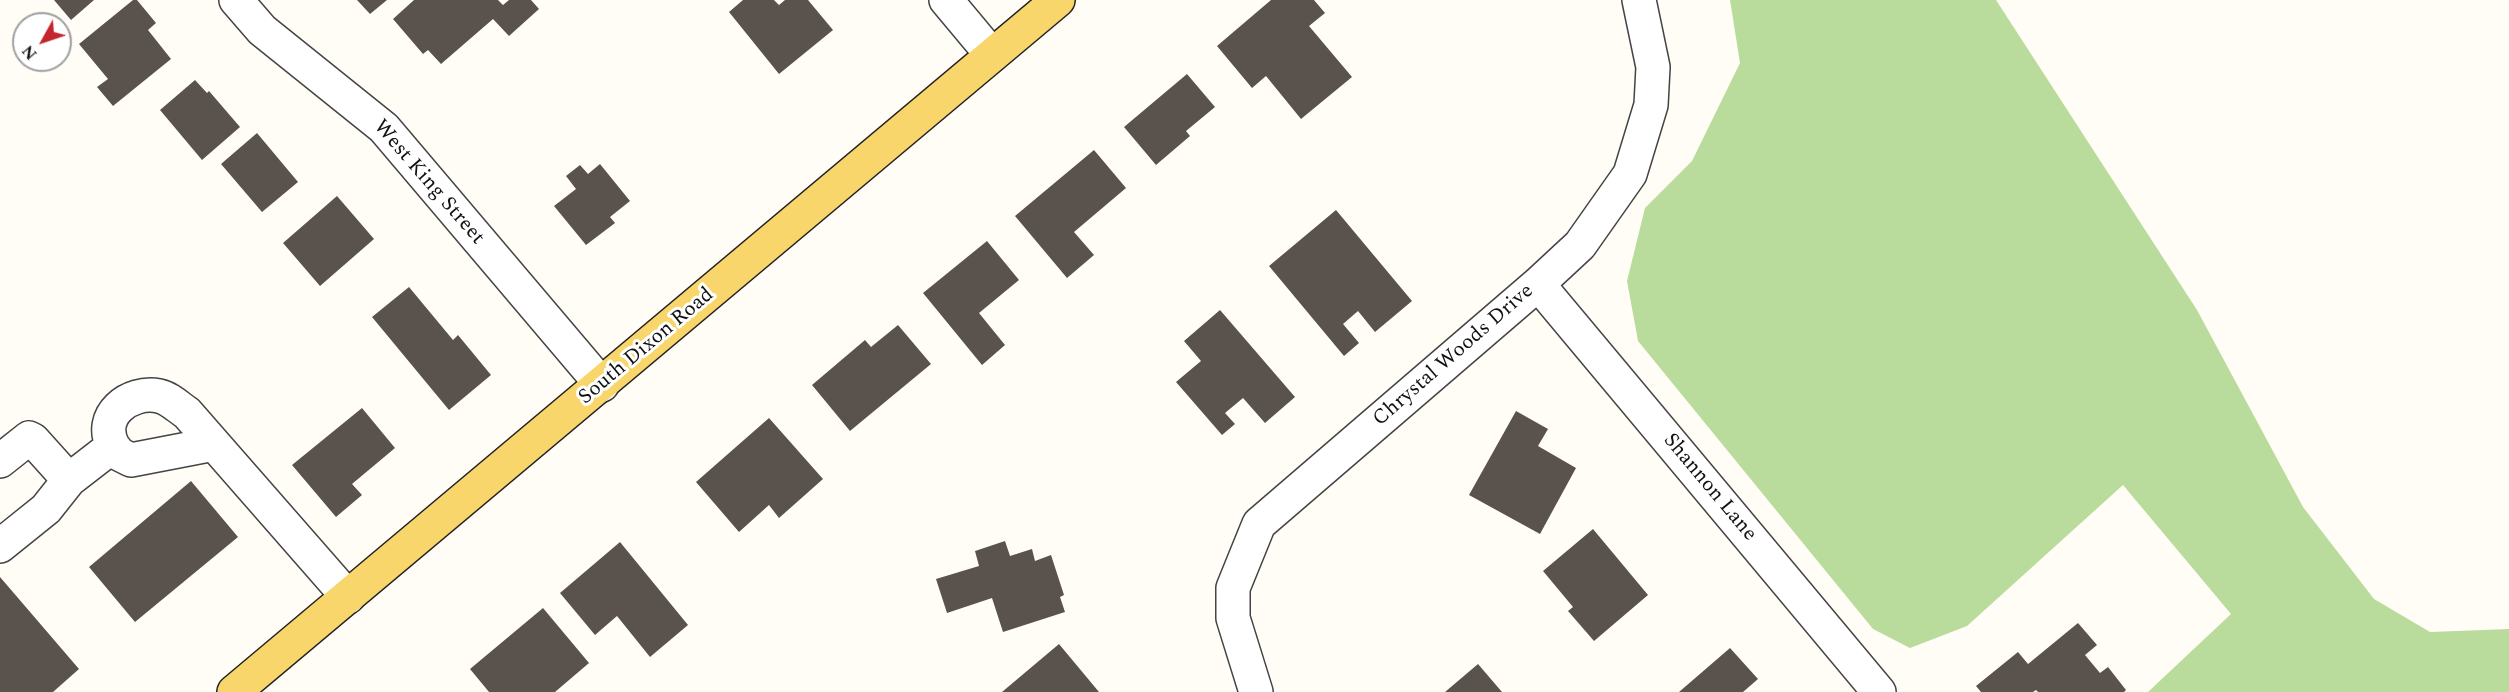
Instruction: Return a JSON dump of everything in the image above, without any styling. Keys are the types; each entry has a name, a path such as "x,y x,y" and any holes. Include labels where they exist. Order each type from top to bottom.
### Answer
{"main road":[{"name":"South Dixon Road","path":"234,692 1058,0"}],"street":[{"name":"West King Street","path":"236,0 262,30 384,128 602,385"},
{"path":"945,0 992,55"},
{"name":"Chrystal Woods Drive","path":"1256,692 1233,618 1233,588 1259,524 1539,284 1580,244 1630,174 1651,105 1653,67 1638,0"},
{"name":"Shannon Lane","path":"1539,284 1879,692"},
{"path":"214,444 132,460 119,454 113,446 107,426 110,418 121,405 144,396 165,398 176,405 187,413 348,597"},
{"path":"0,460 28,438 33,440 69,480"},
{"path":"0,546 46,509 69,480 113,446"}],"green space":[{"path":"1730,0 1996,0 2197,310 2303,507 2374,599 2430,632 2509,629 2509,692 2148,692 2231,614 2123,485 1967,626 1910,648 1873,629 1638,341 1627,281 1645,208 1692,161 1740,63"}],"building":[{"path":"54,0 94,0 72,19 72,12 64,12"},
{"path":"133,0 137,0 156,23 148,30 171,59 113,106 97,87 108,79 79,44"},
{"path":"357,0 387,0 370,14"},
{"path":"414,0 498,0 503,5 509,0 531,0 539,9 509,36 493,19 441,64 428,50 423,54 393,19"},
{"path":"743,0 774,0 779,5 785,0 808,0 833,30 779,74 729,12"},
{"path":"1271,0 1314,0 1325,13 1309,26 1352,77 1301,119 1266,76 1252,88 1217,46"},
{"path":"1187,74 1215,107 1186,131 1190,136 1156,165 1124,127"},
{"path":"195,80 207,93 209,91 240,127 202,160 160,110"},
{"path":"257,133 298,182 262,212 221,164"},
{"path":"1094,150 1126,188 1074,232 1094,255 1067,278 1015,216"},
{"path":"600,164 630,201 610,217 615,223 586,245 554,206 576,189 566,176 580,165 588,174"},
{"path":"337,196 374,239 320,286 283,243"},
{"path":"1336,210 1412,301 1375,332 1358,311 1343,324 1359,343 1344,356 1269,266"},
{"path":"987,241 1019,280 979,313 1005,345 982,365 923,293"},
{"path":"409,287 453,340 458,335 491,375 449,410 372,317"},
{"path":"1220,310 1295,397 1265,423 1243,398 1225,413 1235,424 1222,435 1176,382 1201,361 1184,341"},
{"path":"898,325 931,364 850,431 812,385 865,340 871,347"},
{"path":"362,408 395,448 352,484 362,495 336,517 292,465"},
{"path":"1516,411 1548,429 1538,446 1576,468 1540,534 1469,495"},
{"path":"769,418 823,479 779,518 769,505 739,532 696,482"},
{"path":"191,481 238,537 135,622 89,567"},
{"path":"1593,529 1648,595 1594,641 1568,611 1573,607 1543,571"},
{"path":"1005,541 1010,556 1032,549 1035,561 1051,555 1064,595 1060,597 1065,612 1003,632 992,598 947,613 936,579 979,566 975,551"},
{"path":"620,542 688,625 650,657 617,616 595,635 560,593"},
{"path":"0,577 79,669 53,692 0,692"},
{"path":"543,608 589,663 555,692 489,692 470,669"},
{"path":"2078,623 2097,645 2085,655 2100,673 2108,667 2126,690 2124,692 2038,692 2036,690 2033,692 1981,692 1976,686 2018,652 2028,664"},
{"path":"1059,644 1099,692 1002,692"},
{"path":"1730,648 1758,679 1743,692 1679,692"},
{"path":"1478,664 1502,692 1445,692"}]}
